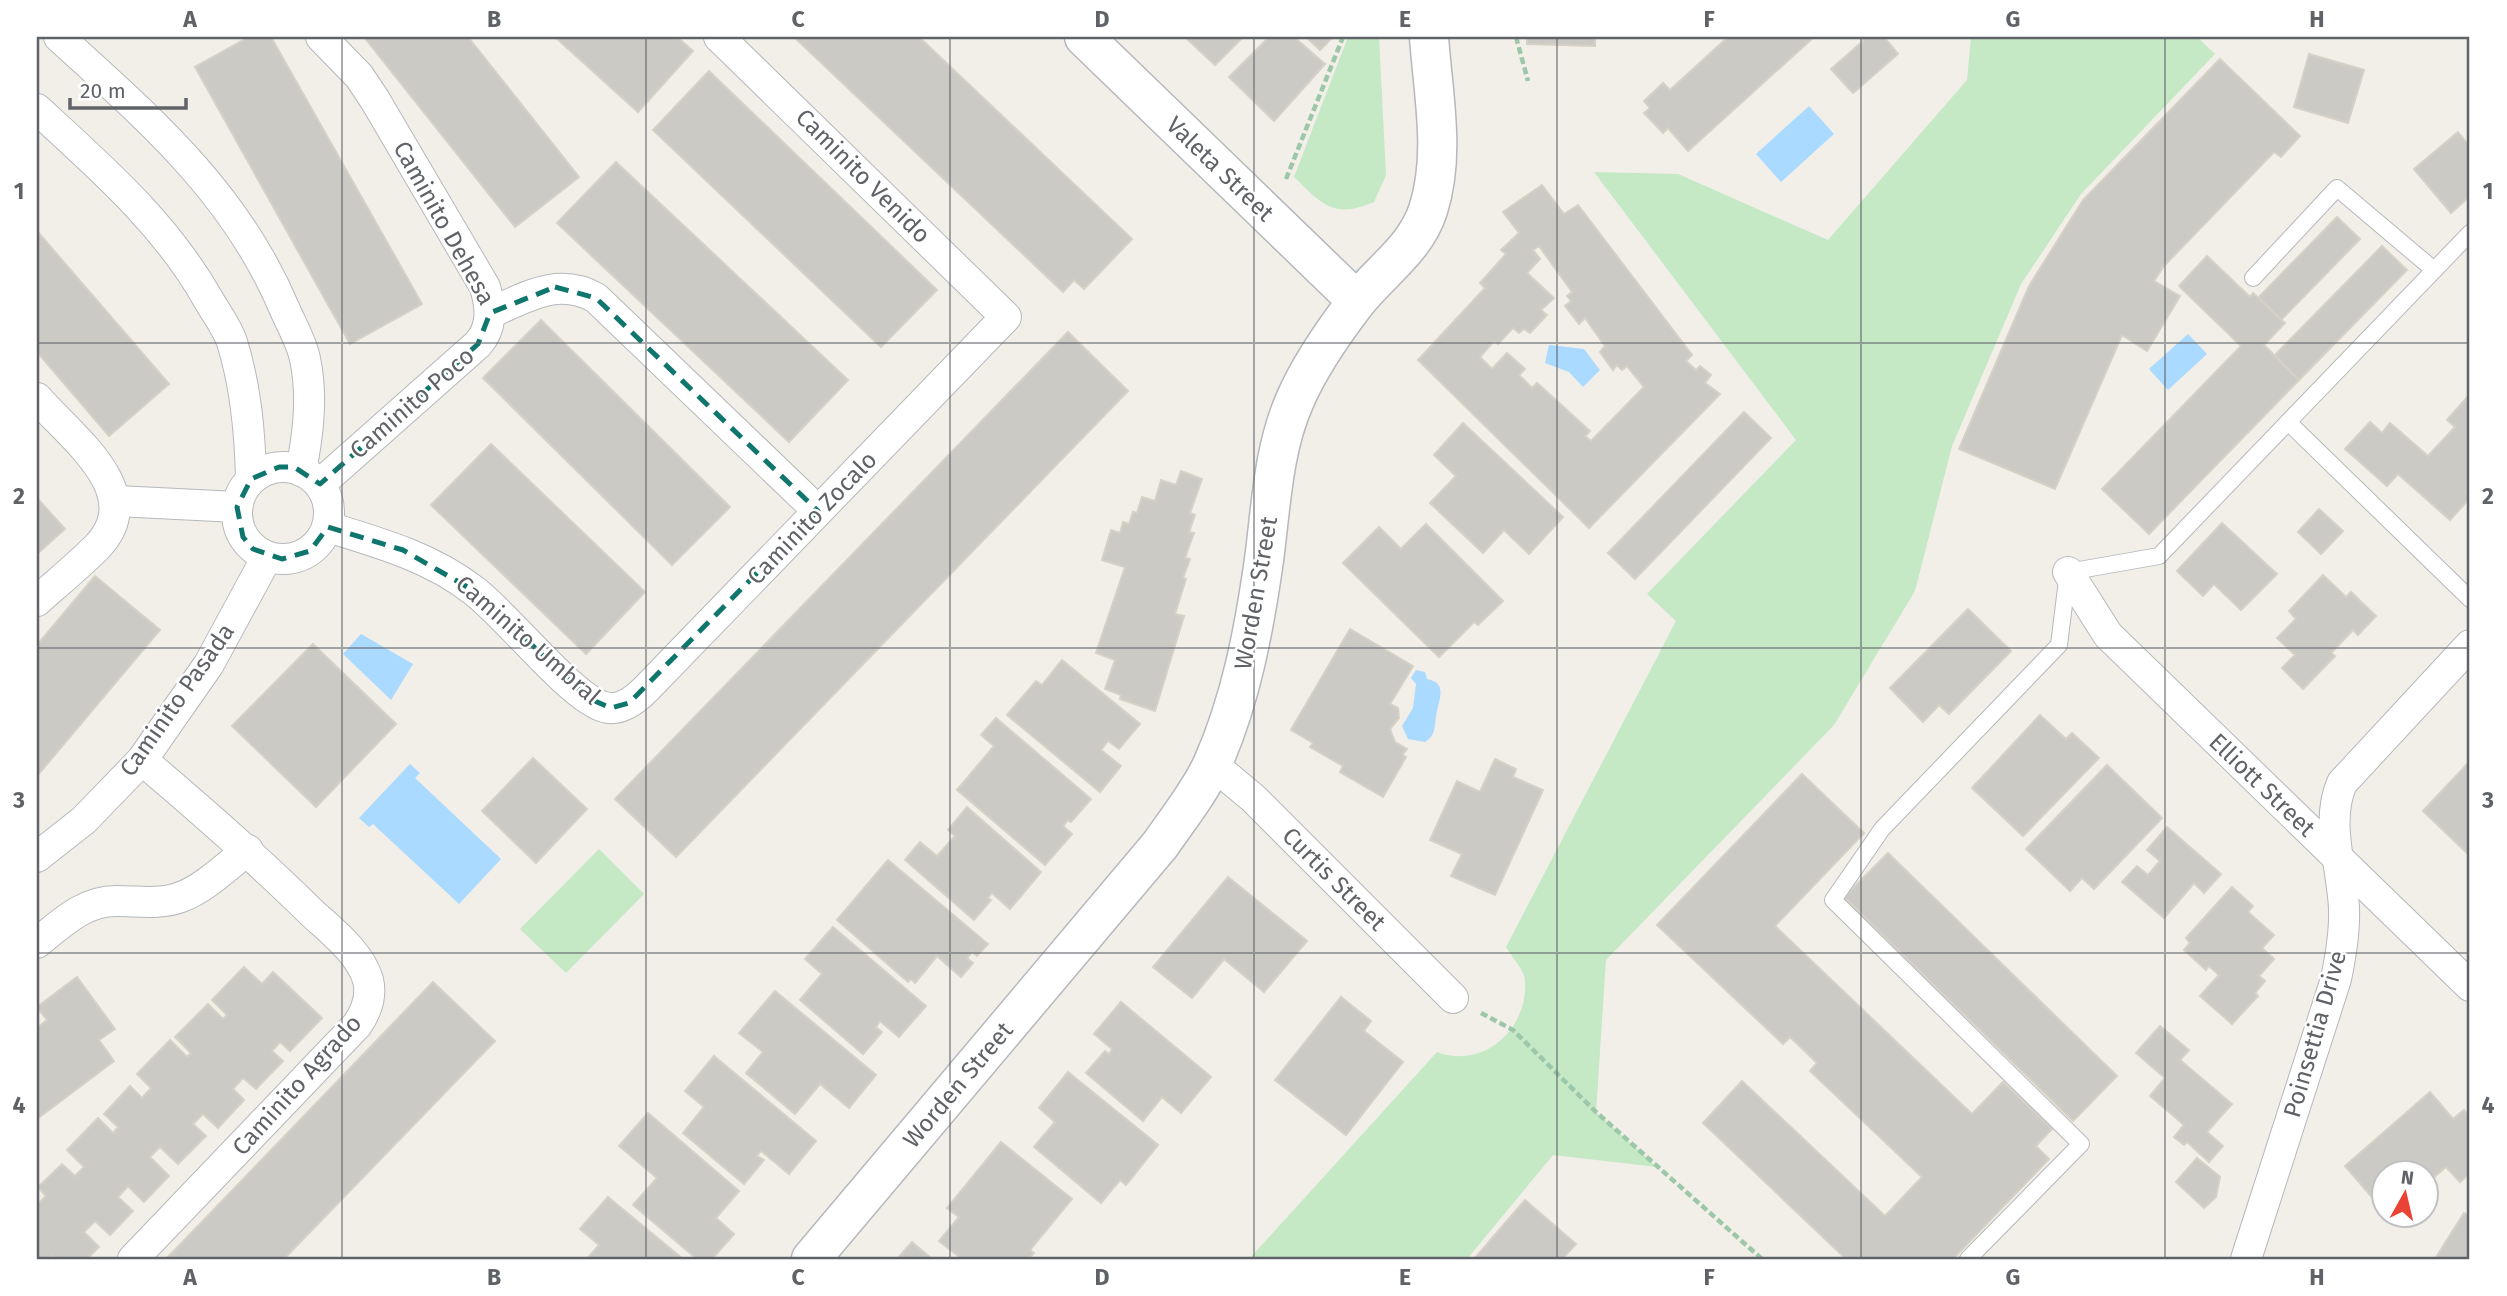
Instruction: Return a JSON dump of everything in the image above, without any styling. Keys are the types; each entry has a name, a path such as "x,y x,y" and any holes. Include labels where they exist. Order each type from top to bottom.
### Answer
{"street":[{"path":"59,37 170,138 211,184 241,227 275,288 305,358 311,477"},
{"name":"Caminito Dehesa","path":"321,37 359,76 375,100 485,286 490,313 555,287 578,290 596,298 818,511"},
{"name":"Caminito Venido","path":"719,37 1006,317"},
{"name":"Valeta Street","path":"1084,37 1357,301"},
{"name":"Worden Street","path":"811,1259 1160,845 1197,792 1212,764 1236,697 1253,634 1284,430 1306,377 1357,301 1417,234 1433,193 1438,155 1429,37"},
{"path":"37,109 126,190 167,236 197,280 231,339 250,429 251,479"},
{"name":"Caminito Poco","path":"311,477 478,344 488,328 490,313"},
{"name":"Caminito Zocalo","path":"611,708 620,707 638,697 1006,317"},
{"path":"37,398 104,474 117,501 112,524 98,546 37,601"},
{"path":"279,467 311,477 327,497 330,512 328,527 310,551 297,558 267,556 253,549 243,537 237,523 241,492 251,479 279,467"},
{"path":"117,501 237,507"},
{"name":"Caminito Umbral","path":"328,527 402,550 443,568 476,592 581,693 603,707 611,708"},
{"name":"Caminito Pasada","path":"37,857 84,820 142,760 209,664 267,556"},
{"name":"Elliott Street","path":"2068,572 2108,635 2470,986"},
{"name":"Poinsettia Drive","path":"2246,1259 2336,979 2342,950 2344,910 2333,818 2342,783 2470,645"},
{"name":"Caminito Agrado","path":"133,1259 356,1025 368,1005 368,981 356,956 248,850 142,760"},
{"name":"Curtis Street","path":"1212,764 1254,798 1453,998"},
{"path":"37,943 78,911 91,905 115,901 153,902 181,897 248,850"}],"lane":[{"path":"2253,278 2337,188 2434,270"},
{"path":"1968,1259 2081,1144 1833,900 1882,829 2059,645 2068,572 2159,556 2470,233"},
{"path":"2288,422 2470,599"}],"path":[{"path":"1285,180 1343,37"},
{"path":"1516,37 1528,81"},
{"path":"1453,998 1513,1030 1596,1112 1762,1259"}],"highlighted area":[{"path":"555,287 596,298 818,511 629,703 611,708 588,698 476,592 403,550 328,527 310,551 282,559 253,549 243,537 237,507 251,479 279,467 294,467 320,484 478,344 490,313"}],"green space":[{"path":"1348,37 1379,37 1386,175 1374,202 1360,207 1338,209 1321,202 1294,177"},
{"path":"1971,37 2197,37 2215,54 2081,194 2021,284 1952,446 1915,591 1834,725 1606,960 1596,1112 1657,1167 1553,1155 1467,1259 1249,1259 1437,1052 1454,1056 1471,1055 1487,1050 1511,1029 1520,1014 1525,980 1506,947 1676,621 1647,594 1796,440 1594,172 1678,174 1828,240 1967,80"},
{"path":"599,849 644,894 566,973 520,929"}],"water":[{"path":"1809,106 1834,134 1781,182 1756,154"},
{"path":"2188,334 2207,354 2168,390 2149,369"},
{"path":"1549,345 1584,349 1600,370 1583,387 1569,372 1545,363"},
{"path":"361,634 413,664 391,700 343,654"},
{"path":"1416,670 1425,672 1427,679 1438,684 1440,689 1434,731 1425,742 1408,739 1402,726 1413,708 1416,684 1411,678"},
{"path":"410,764 420,773 415,778 501,859 459,904 373,824 369,827 359,818"}],"building":[{"path":"249,37 271,37 422,304 350,344 195,67"},
{"path":"364,37 468,37 579,177 515,227"},
{"path":"555,37 677,37 693,51 638,112"},
{"path":"794,37 919,37 1132,239 1084,289 1074,280 1063,292"},
{"path":"1185,37 1243,37 1215,65"},
{"path":"1269,37 1294,37 1325,64 1274,121 1229,77"},
{"path":"1306,37 1333,37 1320,50"},
{"path":"1527,37 1595,37 1595,46 1527,44"},
{"path":"1728,37 1814,37 1688,151 1668,128 1663,133 1644,113 1650,108 1644,101 1663,83 1670,90"},
{"path":"1859,37 1884,37 1898,54 1853,93 1831,69 1863,41"},
{"path":"2309,54 2364,70 2348,123 2294,107"},
{"path":"2220,59 2300,136 2281,157 2274,152 2164,266 2154,281 2180,296 2147,351 2122,335 2055,489 1959,449 2029,286 2083,200"},
{"path":"709,71 937,290 881,347 653,130"},
{"path":"2458,132 2470,147 2470,196 2451,213 2414,169"},
{"path":"616,162 848,380 789,442 557,223"},
{"path":"1542,185 1564,214 1578,205 1692,355 1686,361 1696,370 1700,366 1711,375 1705,383 1720,394 1589,528 1418,360 1485,288 1480,283 1506,254 1501,250 1519,233 1503,212","holes":["1539,246 1572,292 1567,296 1571,301 1565,306 1579,324 1585,318 1605,346 1600,352 1613,370 1617,365 1622,370 1627,366 1644,387 1591,441 1585,436 1590,431 1537,383 1532,388 1519,375 1525,369 1507,353 1492,369 1480,357 1494,341 1498,344 1513,328 1519,333 1524,329 1530,333 1547,315 1541,310 1554,298 1527,273 1540,259 1533,250"]},
{"path":"2337,217 2360,239 2281,320 2258,298"},
{"path":"37,231 169,384 109,436 37,352"},
{"path":"2382,246 2407,270 2299,380 2274,356"},
{"path":"2207,256 2250,297 2253,293 2285,323 2264,345 2299,380 2149,534 2102,489 2241,346 2179,286"},
{"path":"541,320 730,507 672,565 483,378"},
{"path":"1068,332 1128,391 676,857 615,799"},
{"path":"2470,394 2470,488 2466,493 2470,498 2450,520 2398,474 2387,486 2345,449 2370,422 2382,433 2390,423 2428,456 2455,427 2447,420"},
{"path":"1744,412 1771,438 1635,579 1608,553"},
{"path":"1463,423 1563,517 1529,554 1504,530 1483,553 1430,503 1456,476 1434,455"},
{"path":"491,444 645,592 586,654 431,505"},
{"path":"1181,471 1202,479 1190,513 1195,515 1189,532 1194,533 1185,558 1190,559 1175,614 1184,616 1155,711 1120,699 1121,695 1105,689 1115,660 1096,653 1125,567 1102,560 1111,530 1120,533 1123,522 1129,524 1133,512 1137,513 1142,497 1155,501 1161,480 1176,485"},
{"path":"37,498 65,529 37,554"},
{"path":"2319,509 2343,531 2321,554 2298,532"},
{"path":"2222,523 2277,574 2241,610 2214,584 2203,596 2177,571"},
{"path":"1426,524 1503,601 1478,625 1474,622 1439,657 1343,563 1379,527 1401,549"},
{"path":"2323,575 2346,597 2351,592 2376,616 2358,635 2353,630 2331,653 2335,656 2303,689 2282,668 2295,655 2277,638 2296,619 2289,611"},
{"path":"95,576 160,630 37,776 37,645"},
{"path":"1968,609 2011,651 1949,714 1939,705 1923,722 1890,688"},
{"path":"1350,629 1413,666 1390,704 1398,708 1399,718 1390,729 1395,742 1407,749 1402,755 1406,757 1383,797 1340,772 1343,766 1310,747 1313,743 1291,730"},
{"path":"313,644 396,724 316,807 232,726"},
{"path":"1062,660 1140,724 1119,749 1108,741 1101,750 1121,766 1100,792 1007,715 1036,681 1042,685"},
{"path":"2040,715 2066,739 2072,733 2099,758 2023,836 1972,788"},
{"path":"996,718 1091,799 1071,822 1068,820 1063,826 1072,834 1045,865 957,790 994,746 981,735"},
{"path":"533,758 587,809 536,863 482,811"},
{"path":"1495,759 1516,769 1513,777 1543,790 1495,895 1451,876 1462,854 1430,840 1457,781 1480,792"},
{"path":"2470,761 2470,852 2468,854 2423,811"},
{"path":"2107,765 2162,818 2094,889 2082,878 2070,891 2026,849"},
{"path":"1802,774 1864,833 1775,926 1972,1114 2003,1082 2052,1129 2036,1146 2049,1159 1953,1259 1846,1259 1703,1123 1742,1081 1885,1216 1922,1177 1810,1071 1817,1063 1790,1037 1783,1044 1657,925"},
{"path":"967,807 1041,872 1010,909 992,893 988,898 991,900 974,920 905,860 920,842 937,856 955,836 948,830"},
{"path":"2167,827 2221,874 2204,893 2194,883 2164,918 2122,882 2137,866 2148,875 2160,861 2147,850"},
{"path":"1888,853 2117,1076 2073,1121 1844,897"},
{"path":"888,860 988,944 977,956 972,952 967,958 973,963 961,977 937,956 915,983 911,979 908,982 837,920"},
{"path":"1228,877 1307,941 1264,992 1224,959 1192,998 1153,967"},
{"path":"2232,887 2253,906 2248,912 2274,935 2262,948 2274,959 2259,976 2265,981 2255,993 2258,996 2232,1024 2200,996 2219,975 2209,966 2206,970 2184,950 2190,943 2186,938"},
{"path":"833,927 926,1006 899,1037 880,1021 876,1027 882,1032 863,1054 800,1000 822,974 805,959"},
{"path":"244,967 262,984 273,972 322,1018 290,1051 280,1042 272,1051 283,1061 256,1089 243,1078 233,1089 244,1100 218,1128 203,1114 193,1124 206,1136 178,1164 160,1147 150,1157 169,1176 144,1202 128,1186 118,1197 133,1211 110,1235 95,1221 84,1232 99,1247 87,1259 56,1259 52,1256 49,1259 37,1259 37,1205 46,1196 38,1187 62,1164 75,1176 84,1167 67,1150 98,1118 113,1133 118,1127 104,1114 130,1086 142,1098 151,1088 137,1074 170,1040 187,1057 191,1053 175,1037 208,1004 223,1019 227,1015 212,1000"},
{"path":"77,977 115,1029 99,1040 114,1061 37,1119 37,1028 47,1020 37,1007"},
{"path":"433,982 495,1041 284,1259 166,1259"},
{"path":"775,991 876,1075 849,1108 820,1084 795,1114 746,1073 763,1052 739,1033"},
{"path":"1341,997 1371,1021 1364,1031 1403,1062 1346,1135 1275,1080"},
{"path":"1121,1002 1211,1077 1181,1113 1162,1097 1143,1121 1086,1073 1105,1051 1109,1054 1112,1049 1094,1034"},
{"path":"2160,1026 2189,1050 2180,1060 2232,1104 2207,1132 2223,1146 2209,1162 2187,1142 2184,1145 2174,1137 2184,1125 2150,1096 2165,1078 2136,1053"},
{"path":"714,1056 816,1141 789,1174 761,1151 757,1156 764,1160 744,1184 683,1133 704,1107 685,1091"},
{"path":"1068,1072 1158,1145 1126,1185 1120,1180 1101,1203 1034,1147 1055,1122 1039,1108"},
{"path":"2430,1092 2453,1119 2464,1110 2470,1117 2470,1173 2460,1182 2446,1167 2440,1172 2440,1160 2370,1160 2370,1195 2345,1166"},
{"path":"648,1113 739,1191 716,1218 734,1234 712,1259 697,1259 633,1205 657,1178 619,1146"},
{"path":"1001,1142 1072,1199 1030,1250 1034,1253 1028,1259 962,1259 939,1241 959,1217 947,1208"},
{"path":"2197,1158 2220,1177 2216,1197 2204,1208 2176,1182"},
{"path":"608,1197 683,1259 587,1259 599,1245 580,1229"},
{"path":"1525,1200 1576,1244 1562,1259 1474,1259"},
{"path":"2464,1213 2470,1217 2470,1259 2435,1259"},
{"path":"912,1242 932,1259 897,1259"}]}
